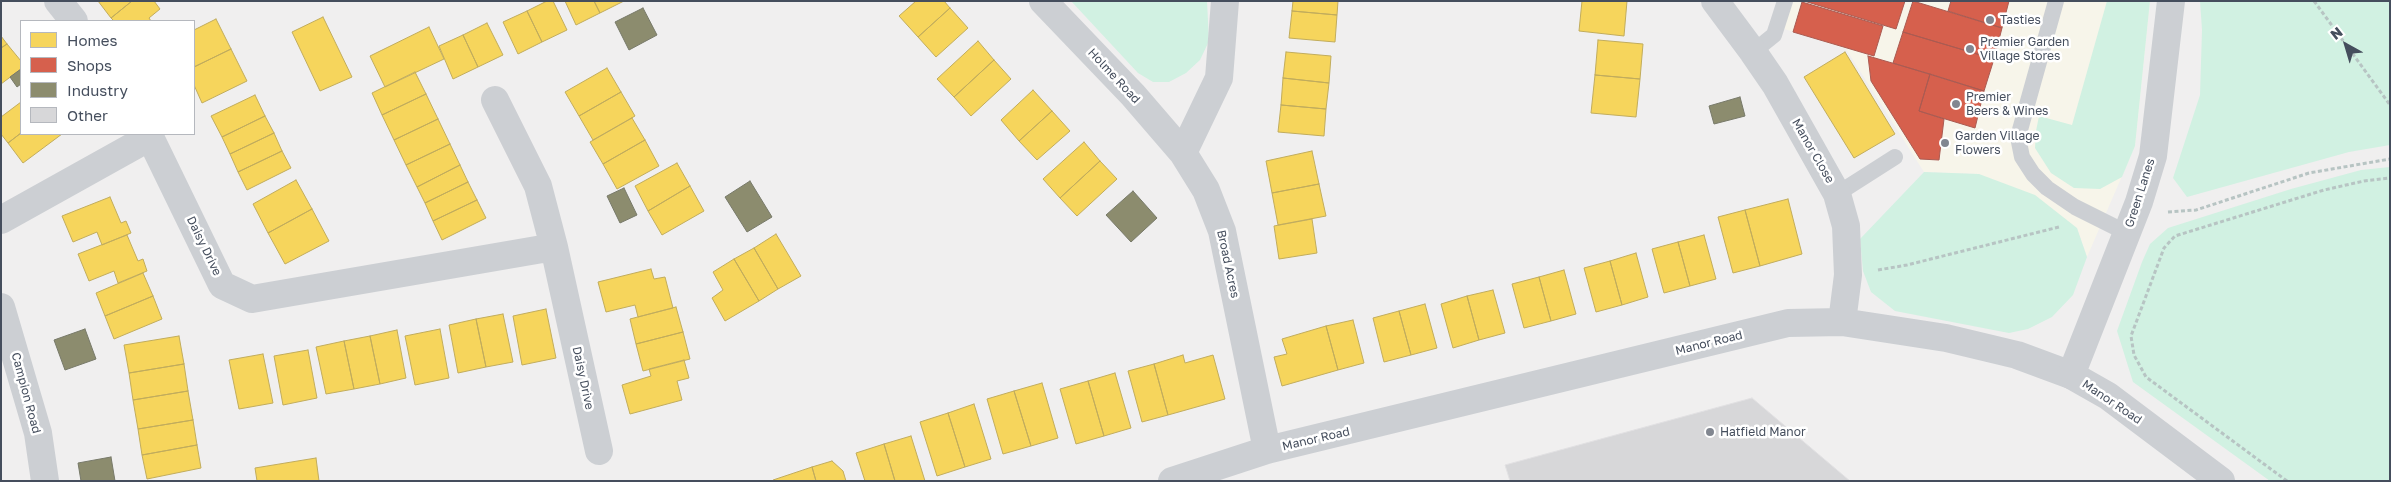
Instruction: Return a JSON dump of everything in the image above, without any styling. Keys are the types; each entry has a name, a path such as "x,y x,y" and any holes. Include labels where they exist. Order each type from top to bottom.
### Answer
{"street":[{"path":"58,1 73,20"},
{"name":"Holme Road","path":"1043,1 1133,95 1183,153"},
{"path":"1183,153 1219,78 1225,1"},
{"name":"Manor Close","path":"1715,1 1775,84 1837,194 1846,226 1848,275 1842,322"},
{"name":"Green Lanes","path":"2071,375 2139,202 2153,156 2171,1"},
{"name":"Daisy Drive","path":"495,100 538,186 554,247 599,451"},
{"name":"Daisy Drive","path":"1,220 149,135 222,284 252,299 554,247"},
{"name":"Broad Acres","path":"1183,153 1206,190 1222,231 1267,450"},
{"name":"Campion Road","path":"1,306 38,433 45,481"},
{"name":"Manor Road","path":"1172,481 1267,450 1788,323 1842,322 1946,338 2017,355 2071,375 2108,396 2221,481"}],"lane":[{"path":"1753,52 1774,35 1785,1"},
{"path":"2056,1 2018,137 2022,157 2033,174 2047,188 2075,207 2127,234"},
{"path":"1837,194 1895,157"}],"path":[{"path":"2314,1 2390,104"},
{"path":"2139,202 2167,212 2196,210 2309,173 2390,159"},
{"path":"2287,481 2146,376 2134,355 2131,336 2164,248 2175,236 2324,190 2364,181 2390,178"},
{"path":"1848,275 1907,265 2062,226 2075,207"}],"shaded area":[{"path":"1779,1 2150,1 2135,146 2087,257 2077,228 1979,174 1924,172 1846,49 1772,25"}],"green space":[{"path":"1071,1 1207,1 1209,41 1200,60 1186,73 1169,82 1153,82 1138,73"},
{"path":"2107,1 2150,1 2135,146 2122,177 2100,189 2074,188 2051,173 2035,148 2036,131 2039,116 2072,125"},
{"path":"2200,1 2390,1 2390,145 2349,152 2187,197 2173,178 2200,95 2202,30"},
{"path":"2390,167 2390,481 2270,481 2133,382 2117,331 2142,262 2150,244 2168,228 2291,189 2361,170"},
{"path":"1924,172 1979,174 2035,195 2077,228 2087,257 2073,295 2052,317 2028,329 2009,333 1895,311 1871,292 1863,271 1860,239"}],"building: Homes":[{"path":"98,1 132,1 111,18"},
{"path":"132,1 154,1 160,9 149,18 150,20 113,20 111,18"},
{"path":"547,1 553,1 567,30 542,42 527,11"},
{"path":"565,1 594,1 600,13 576,25"},
{"path":"594,1 624,1 600,13"},
{"path":"916,1 944,1 950,8 918,37 899,16"},
{"path":"1293,1 1338,1 1337,15 1292,11"},
{"path":"1582,1 1627,1 1624,36 1579,31"},
{"path":"950,8 968,28 936,57 918,37"},
{"path":"527,11 542,42 518,54 503,22"},
{"path":"1292,11 1337,15 1335,42 1289,38"},
{"path":"323,17 352,77 320,91 292,32"},
{"path":"216,19 231,49 195,67 195,30"},
{"path":"487,23 503,55 478,67 463,35"},
{"path":"429,27 444,59 385,87 370,56"},
{"path":"463,35 478,67 453,79 439,46"},
{"path":"1,36 7,44 1,48"},
{"path":"1598,40 1643,44 1640,79 1595,75"},
{"path":"978,41 994,60 954,97 937,79"},
{"path":"7,44 20,60 20,70 1,84 1,48"},
{"path":"231,49 247,81 202,103 195,87 195,67"},
{"path":"1286,52 1331,56 1329,83 1283,78"},
{"path":"1845,52 1895,134 1854,158 1804,77"},
{"path":"994,60 1011,79 971,116 954,97"},
{"path":"607,68 621,92 579,116 565,92"},
{"path":"415,72 426,94 382,115 372,93"},
{"path":"1595,75 1640,79 1636,117 1591,113"},
{"path":"1283,78 1329,83 1326,109 1281,105"},
{"path":"1033,90 1052,111 1019,141 1001,120"},
{"path":"621,92 635,116 593,140 579,116"},
{"path":"426,94 438,119 394,140 382,115"},
{"path":"255,95 265,116 222,137 211,116"},
{"path":"20,103 20,134 8,143 1,134 1,117"},
{"path":"1281,105 1326,109 1324,136 1278,132"},
{"path":"1052,111 1070,131 1037,160 1019,141"},
{"path":"265,116 274,133 230,154 222,137"},
{"path":"632,118 645,140 603,164 590,142"},
{"path":"438,119 450,144 406,165 394,140"},
{"path":"274,133 282,151 238,172 230,154"},
{"path":"20,134 61,135 23,163 8,143"},
{"path":"645,140 659,166 617,189 603,164"},
{"path":"1084,142 1100,161 1060,198 1043,179"},
{"path":"450,144 460,165 417,187 406,165"},
{"path":"282,151 291,168 247,190 238,172"},
{"path":"1312,151 1319,184 1272,193 1266,161"},
{"path":"1100,161 1117,179 1077,216 1060,198"},
{"path":"677,163 690,186 648,211 635,186"},
{"path":"460,165 468,182 425,203 417,187"},
{"path":"296,180 312,209 268,233 253,204"},
{"path":"468,182 477,200 433,221 425,203"},
{"path":"1319,184 1326,216 1278,225 1272,193"},
{"path":"690,186 704,211 662,235 648,211"},
{"path":"110,197 121,223 126,221 131,233 102,245 97,232 73,242 62,216"},
{"path":"1788,199 1802,254 1760,266 1745,210"},
{"path":"477,200 486,218 442,240 433,221"},
{"path":"312,209 329,241 285,264 268,233"},
{"path":"1745,210 1760,266 1733,273 1718,217"},
{"path":"1312,219 1317,253 1279,259 1274,226"},
{"path":"776,234 801,276 778,289 754,248"},
{"path":"127,235 138,261 143,259 147,271 118,283 114,271 89,281 78,254"},
{"path":"1704,235 1716,279 1690,286 1678,242"},
{"path":"1678,242 1690,286 1664,293 1652,249"},
{"path":"754,248 778,289 759,301 734,259"},
{"path":"1636,253 1648,297 1622,305 1610,261"},
{"path":"734,259 759,301 725,321 712,298 723,290 713,272"},
{"path":"1610,261 1622,305 1596,312 1584,268"},
{"path":"651,269 654,279 665,277 673,308 638,317 635,305 606,312 598,282"},
{"path":"1564,270 1576,314 1551,321 1539,277"},
{"path":"143,273 153,296 105,316 96,293"},
{"path":"1539,277 1551,321 1524,328 1512,284"},
{"path":"1493,290 1505,333 1479,340 1467,296"},
{"path":"153,296 162,319 114,339 105,316"},
{"path":"1467,296 1479,340 1453,348 1441,304"},
{"path":"1425,304 1437,348 1411,355 1399,311"},
{"path":"676,307 683,332 636,344 630,319"},
{"path":"546,309 556,358 522,365 513,316"},
{"path":"1399,311 1411,355 1384,362 1373,318"},
{"path":"503,314 513,362 486,367 476,319"},
{"path":"476,319 486,367 458,373 449,325"},
{"path":"1353,320 1364,363 1338,370 1326,326"},
{"path":"1326,326 1338,370 1282,386 1274,357 1287,354 1282,339"},
{"path":"440,329 449,378 415,385 405,336"},
{"path":"397,330 406,378 380,384 370,336"},
{"path":"683,332 690,359 643,371 636,344"},
{"path":"179,336 184,364 129,373 124,345"},
{"path":"370,336 380,384 354,389 344,341"},
{"path":"344,341 354,389 326,394 316,347"},
{"path":"308,350 317,398 283,405 274,356"},
{"path":"263,354 273,403 239,409 229,360"},
{"path":"1183,355 1185,363 1213,355 1225,399 1168,415 1154,364"},
{"path":"684,360 689,378 677,381 682,400 630,414 622,385 651,376 649,369"},
{"path":"184,364 188,391 133,400 129,373"},
{"path":"1154,364 1168,415 1142,422 1128,371"},
{"path":"1115,373 1131,428 1104,436 1088,381"},
{"path":"1088,381 1104,436 1076,444 1060,389"},
{"path":"1042,383 1058,438 1031,446 1014,391"},
{"path":"188,391 193,420 138,429 133,400"},
{"path":"1014,391 1031,446 1003,454 987,399"},
{"path":"974,404 991,459 965,467 948,413"},
{"path":"948,413 965,467 937,476 920,422"},
{"path":"193,420 197,445 142,455 138,429"},
{"path":"911,436 925,481 895,481 884,444"},
{"path":"884,444 895,481 865,481 856,453"},
{"path":"197,445 201,468 147,479 142,455"},
{"path":"316,458 319,481 257,481 255,468"},
{"path":"832,461 843,471 846,481 816,481 812,467"},
{"path":"812,467 816,481 773,481 773,480"}],"building: Shops":[{"path":"1804,1 1905,1 1896,29"},
{"path":"1913,1 2002,28 1994,59 1903,32"},
{"name":"Tasties","path":"1951,1 2009,1 2002,28 1948,11"},
{"path":"1802,2 1883,26 1874,56 1793,32"},
{"path":"1903,32 1994,59 1984,91 1893,63"},
{"path":"1868,56 1930,74 1919,111 1944,119 1939,160 1920,159 1871,81"},
{"path":"1930,74 1984,91 1975,128 1919,111"}],"building: Industry":[{"path":"643,8 657,35 629,50 615,22"},
{"path":"20,70 20,85 17,87 10,77"},
{"path":"1740,97 1745,116 1714,124 1709,106"},
{"path":"750,181 772,217 747,232 725,197"},
{"path":"624,188 637,215 620,223 607,196"},
{"path":"1133,191 1157,218 1131,242 1106,215"},
{"path":"85,329 96,359 65,370 54,340"},
{"path":"111,457 115,481 81,481 78,463"}],"building: Other":[{"name":"Hatfield Manor","path":"1752,398 1850,481 1510,481 1505,465"}],"place":[{"name":"Tasties","path":"1990,20"},
{"name":"Premier Garden Village Stores","path":"1970,49"},
{"name":"Premier Beers & Wines","path":"1956,104"},
{"name":"Garden Village Flowers","path":"1945,143"},
{"name":"Hatfield Manor","path":"1710,432"}]}
